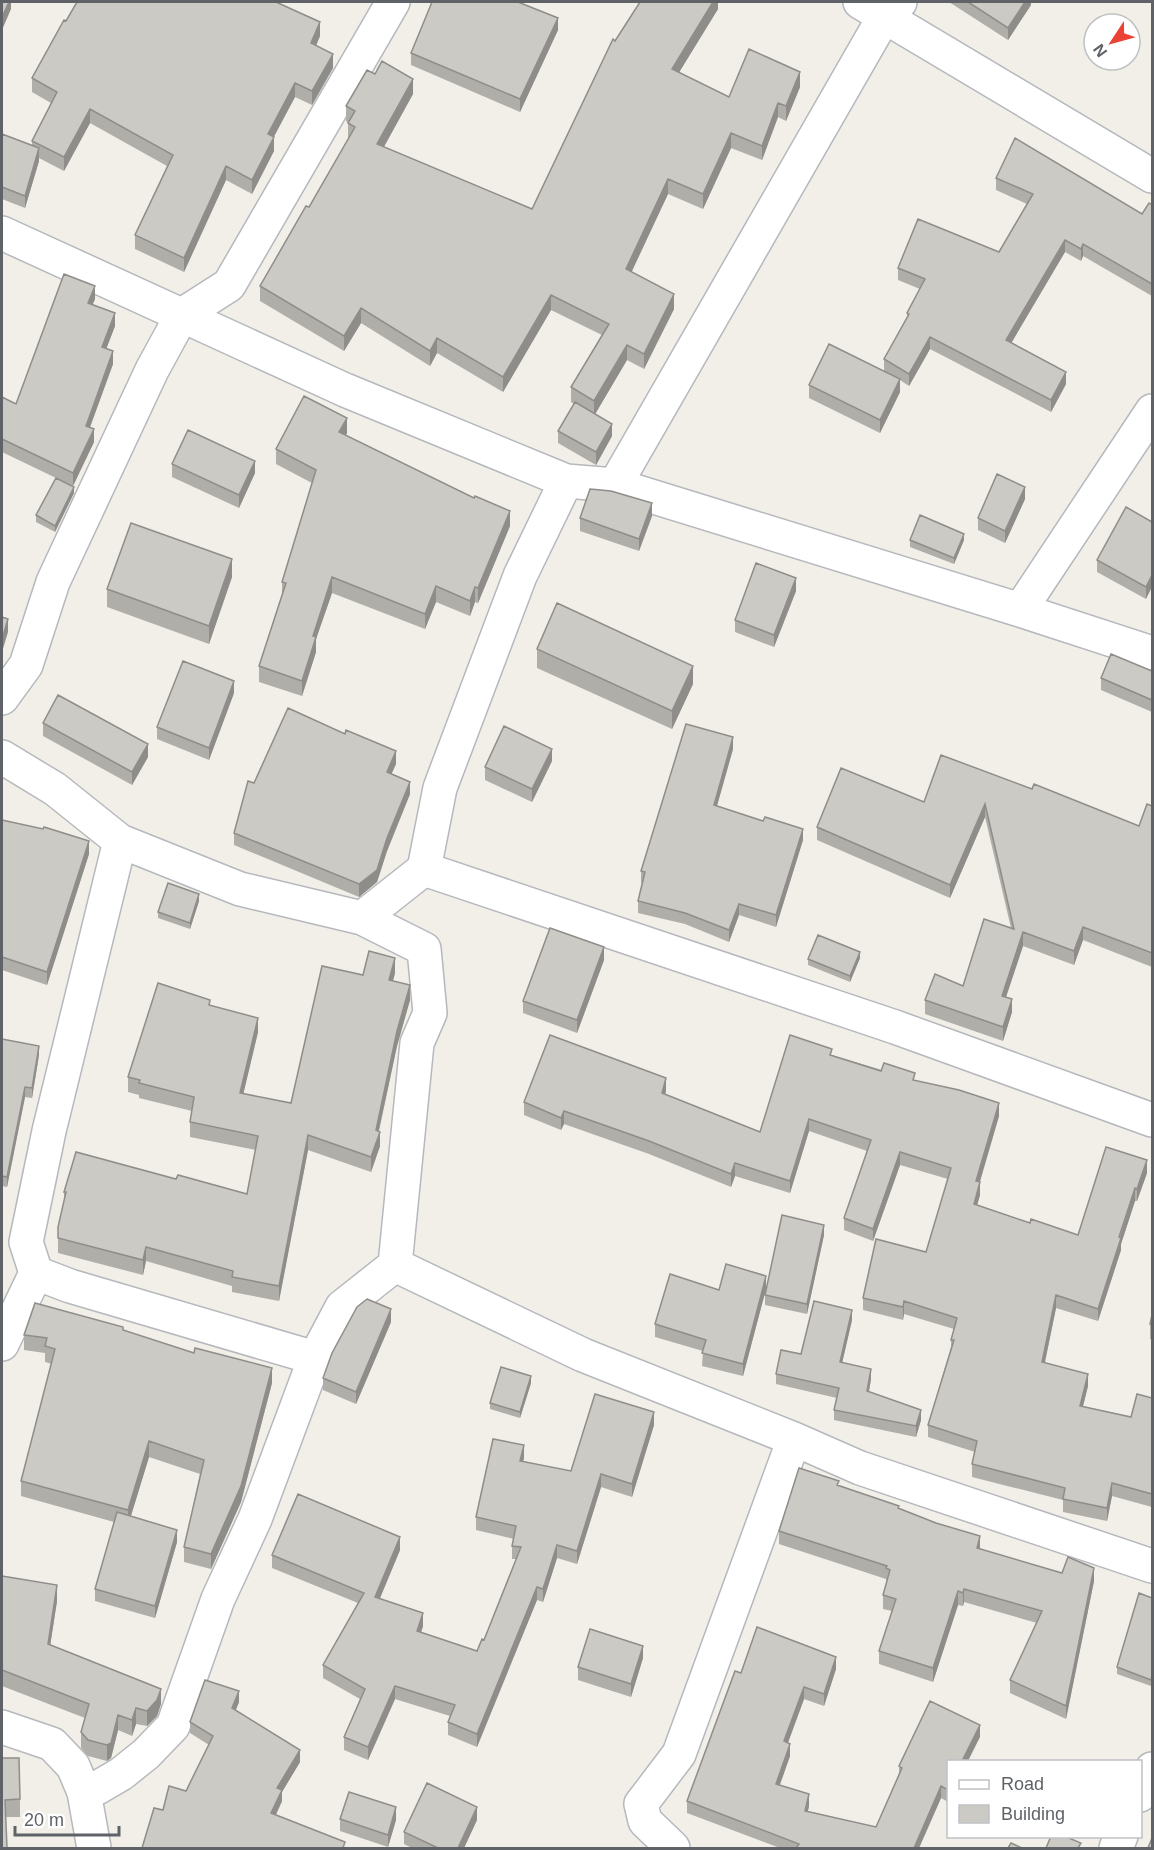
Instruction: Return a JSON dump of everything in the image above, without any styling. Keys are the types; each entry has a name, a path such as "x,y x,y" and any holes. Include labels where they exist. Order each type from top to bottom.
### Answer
{"street":[{"path":"2,698 26,665 53,582 152,370 182,315 229,285 393,2"},
{"path":"615,485 881,7 1152,176"},
{"path":"2,233 345,390 566,481 615,485 1152,653"},
{"path":"1020,610 1152,411"},
{"path":"362,918 424,868 440,788 520,576 566,481"},
{"path":"2,757 56,789 120,841 240,889 362,918 424,949 430,1013 417,1043 395,1265 342,1306 315,1358 255,1519 219,1599 172,1726 146,1754 121,1774 97,1788 84,1792"},
{"path":"2,1344 36,1273 26,1242 49,1131 120,841"},
{"path":"424,868 895,1027 1152,1120"},
{"path":"395,1265 583,1354 860,1468 1152,1566"},
{"path":"36,1273 70,1286 315,1358"},
{"path":"673,1848 645,1821 641,1804 679,1754 794,1439"},
{"path":"2,1727 52,1744 73,1766 84,1792 94,1848"},
{"path":"1142,1791 1152,1769"}],"building":[{"path":"2,2 9,2 2,17"},
{"path":"77,2 276,2 320,22 311,43 333,54 312,91 295,83 268,134 274,137 252,180 226,166 184,258 135,235 173,155 90,109 64,157 32,141 57,92 32,78 64,20 66,21"},
{"path":"432,2 518,2 558,18 520,99 411,53"},
{"path":"640,2 713,2 672,69 729,97 749,49 800,72 786,106 778,103 762,146 731,133 703,194 668,179 626,269 674,294 644,354 627,345 594,401 571,387 609,324 551,295 503,377 437,338 430,351 361,308 344,336 260,286 355,127 348,123 355,111 346,106 367,70 375,74 382,61 413,79 377,144 532,209 613,39 615,41"},
{"path":"968,2 1025,2 1008,28"},
{"path":"2,134 39,148 25,196 2,187"},
{"path":"1015,138 1142,214 1149,203 1152,205 1152,284 1083,244 1081,249 1065,240 1006,340 1066,372 1051,400 930,337 909,374 884,359 925,279 898,268 918,219 999,252 1033,194 996,178"},
{"path":"64,274 95,286 88,303 115,313 102,347 113,351 86,426 94,429 73,473 2,439 2,397 16,404"},
{"path":"829,344 900,379 880,420 809,385"},
{"path":"304,396 347,418 339,432 474,498 475,496 510,511 478,588 475,587 470,601 436,586 425,614 332,577 313,636 316,637 302,681 259,666 286,583 282,582 316,470 276,449"},
{"path":"575,402 612,424 596,452 558,431"},
{"path":"188,430 255,461 239,495 172,464"},
{"path":"997,474 1025,487 1005,531 978,518"},
{"path":"56,478 74,487 55,526 36,515"},
{"path":"590,489 611,491 652,503 639,539 580,518"},
{"path":"1126,507 1152,522 1152,575 1146,587 1097,560"},
{"path":"920,515 964,534 954,558 910,540"},
{"path":"131,523 232,559 209,626 107,589"},
{"path":"756,563 796,578 774,635 735,620"},
{"path":"557,603 693,666 672,711 537,649"},
{"path":"2,617 8,619 2,639"},
{"path":"1111,654 1152,671 1152,700 1101,678"},
{"path":"183,661 234,681 209,748 157,727"},
{"path":"58,695 148,744 132,772 43,723"},
{"path":"288,708 345,734 346,730 396,751 387,772 410,782 387,838 377,870 359,884 234,833 248,781 254,783"},
{"path":"686,724 733,737 714,805 763,821 765,817 803,829 776,915 739,904 729,930 685,913 638,901 645,872 641,871"},
{"path":"504,726 552,749 532,789 485,767"},
{"path":"941,755 1032,789 1034,784 1139,826 1147,804 1152,806 1152,953 1083,927 1074,951 1023,932 1002,996 1012,999 1003,1027 925,1000 935,974 963,986 984,919 1014,929 985,804 950,885 817,827 841,768 924,802"},
{"path":"2,820 43,829 44,827 89,841 47,972 2,957"},
{"path":"168,883 199,894 190,923 158,912"},
{"path":"550,928 604,947 577,1020 523,1001"},
{"path":"818,935 860,952 850,976 808,959"},
{"path":"369,951 395,958 389,980 410,985 397,1031 376,1130 380,1132 371,1157 308,1135 279,1286 232,1277 233,1271 146,1247 143,1260 58,1238 58,1227 66,1192 64,1192 76,1152 176,1179 178,1175 247,1194 258,1136 190,1122 194,1097 139,1083 140,1080 128,1077 158,983 210,1000 209,1005 258,1018 240,1093 291,1103 322,966 363,975"},
{"path":"550,1035 666,1078 662,1093 760,1132 790,1035 832,1049 830,1055 881,1071 884,1063 915,1073 913,1080 959,1090 999,1103 976,1181 980,1182 974,1204 1030,1223 1031,1219 1078,1235 1106,1147 1147,1160 1137,1189 1135,1188 1098,1309 1056,1295 1042,1362 1088,1374 1080,1406 1131,1417 1137,1394 1152,1398 1152,1494 1112,1483 1107,1508 1063,1499 1065,1488 972,1464 977,1441 928,1425 954,1340 951,1340 957,1318 904,1301 903,1307 863,1298 876,1239 926,1252 951,1168 900,1152 873,1229 844,1218 871,1140 809,1119 790,1181 735,1163 731,1174 649,1141 564,1111 561,1118 524,1102"},
{"path":"2,1039 39,1046 32,1088 25,1087 7,1177 2,1176"},
{"path":"782,1215 824,1225 807,1304 765,1295"},
{"path":"726,1264 766,1276 743,1364 702,1353 706,1340 655,1324 670,1274 719,1290"},
{"path":"367,1299 391,1309 356,1392 323,1378 332,1353 357,1307"},
{"path":"814,1301 852,1310 840,1362 871,1369 867,1391 921,1410 916,1426 834,1410 839,1388 776,1374 781,1350 801,1354"},
{"path":"35,1303 123,1327 123,1330 194,1353 195,1348 272,1368 241,1486 211,1554 184,1547 204,1460 149,1441 128,1510 21,1481 55,1349 45,1346 47,1338 24,1335"},
{"path":"501,1367 531,1376 520,1412 490,1403"},
{"path":"595,1394 654,1412 632,1484 601,1474 577,1551 557,1545 543,1589 537,1587 477,1734 448,1722 455,1705 395,1686 368,1747 344,1737 365,1689 323,1665 364,1593 272,1555 298,1494 400,1537 375,1597 423,1613 417,1631 477,1651 482,1639 484,1640 521,1547 512,1546 516,1526 476,1517 493,1439 524,1445 520,1461 571,1471"},
{"path":"799,1468 839,1481 837,1485 899,1506 898,1508 936,1523 980,1536 977,1548 1062,1573 1068,1557 1094,1568 1066,1706 1010,1680 1042,1611 964,1589 963,1593 958,1591 933,1668 879,1651 896,1599 883,1595 890,1570 886,1568 887,1566 779,1531"},
{"path":"117,1512 177,1530 155,1606 95,1589"},
{"path":"2,1576 57,1585 48,1644 161,1689 157,1700 147,1711 136,1708 132,1720 118,1715 111,1743 107,1745 88,1740 81,1732 89,1704 2,1670"},
{"path":"1139,1593 1152,1598 1151,1680 1117,1667"},
{"path":"757,1627 836,1657 824,1694 804,1687 784,1741 790,1744 776,1784 809,1794 805,1811 876,1827 902,1768 899,1766 930,1701 980,1725 962,1760 947,1760 947,1789 941,1786 914,1848 796,1848 799,1844 687,1801 735,1671 741,1673"},
{"path":"590,1629 643,1646 631,1684 578,1667"},
{"path":"205,1680 239,1691 232,1708 300,1750 277,1788 282,1790 271,1813 345,1842 343,1848 142,1848 154,1808 163,1810 169,1786 186,1791 213,1736 190,1722"},
{"path":"2,1758 19,1758 20,1799 5,1800 7,1848 2,1848"},
{"path":"427,1783 477,1807 458,1848 438,1848 404,1832"},
{"path":"349,1792 396,1807 388,1835 340,1819"},
{"path":"1050,1838 1069,1838 1081,1843 1078,1848 1046,1848"},
{"path":"1011,1843 1022,1848 1008,1848"}]}
